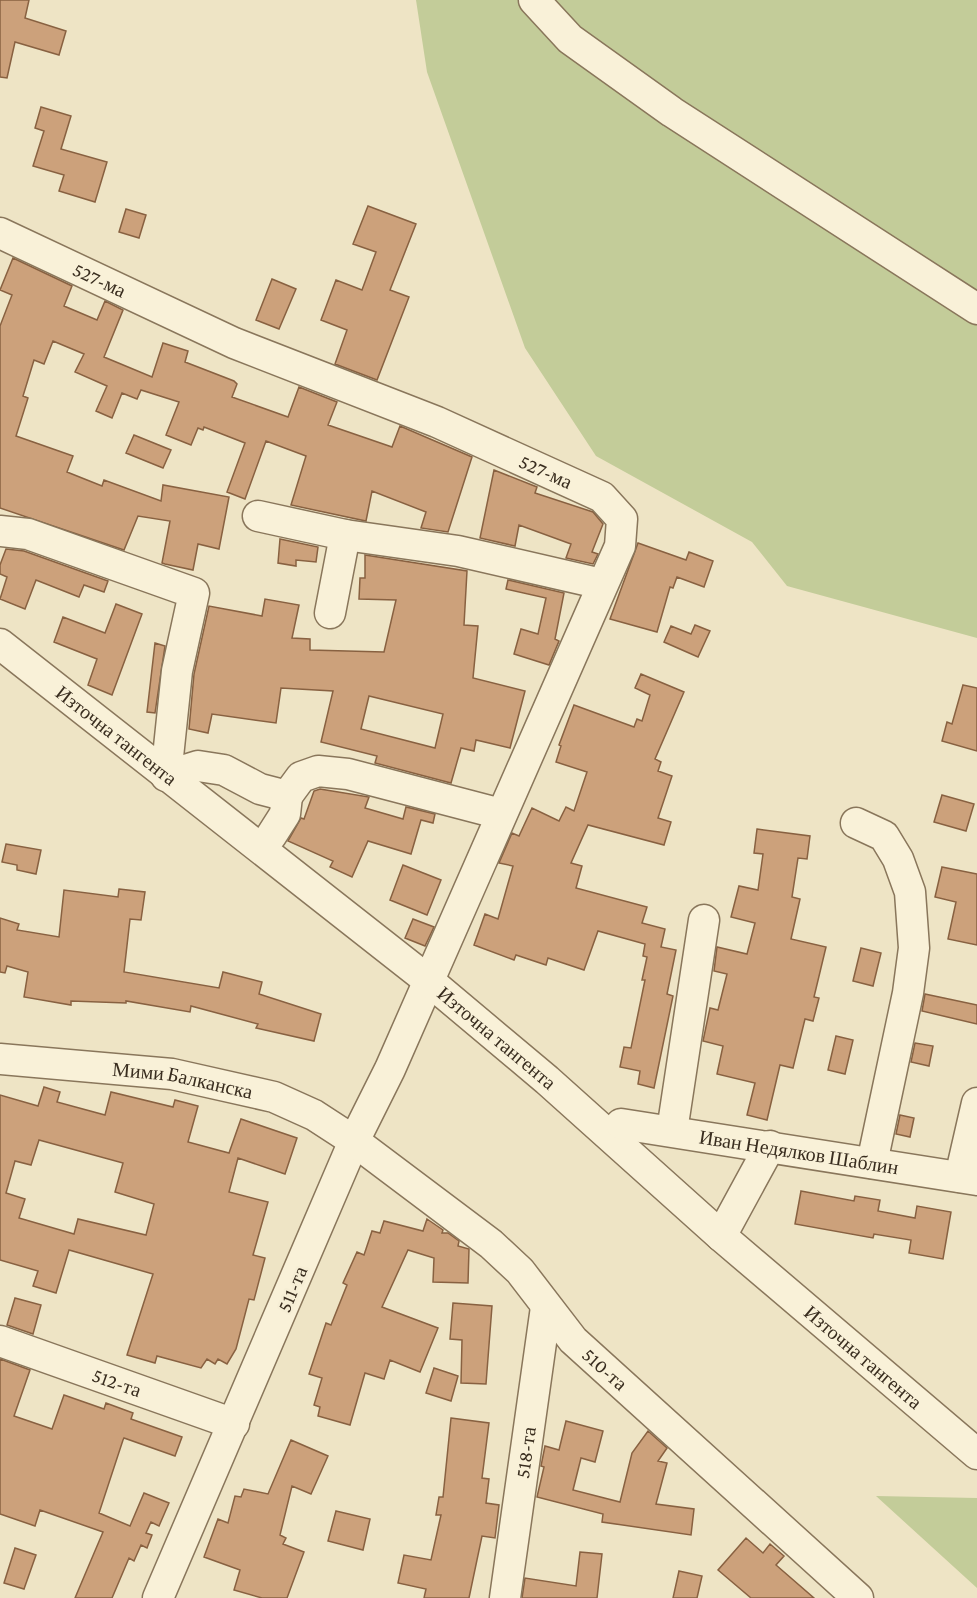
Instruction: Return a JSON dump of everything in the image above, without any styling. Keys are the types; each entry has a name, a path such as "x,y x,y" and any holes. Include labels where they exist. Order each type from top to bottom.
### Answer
{"street":[{"path":"534,0 570,39 672,112 977,309"},
{"name":"527-ма","path":"0,233 234,343 437,423 602,497 622,519 620,546 429,981"},
{"path":"258,516 345,535 458,551 602,584"},
{"path":"0,531 28,534 194,593 177,671 166,776 198,766 224,770 260,789 287,796"},
{"path":"330,613 345,535"},
{"name":"Източна тангента","path":"0,644 429,981 547,1080 722,1236 977,1454"},
{"path":"271,836 285,814 287,796 301,777 318,771 348,774 501,814"},
{"path":"856,823 884,836 898,859 910,892 914,948 908,993 872,1163"},
{"path":"672,1131 704,920"},
{"name":"511-та","path":"158,1598 354,1141 390,1069 429,981"},
{"name":"Мими Балканска","path":"0,1059 172,1074 274,1097 314,1115 354,1141"},
{"path":"969,1179 977,1103"},
{"name":"Иван Недялков Шаблин","path":"621,1124 969,1179"},
{"name":"510-та","path":"354,1141 491,1244 520,1271 573,1340 858,1598"},
{"path":"722,1236 770,1146"},
{"name":"518-та","path":"505,1598 546,1307"},
{"name":"512-та","path":"0,1341 234,1424"}],"green space":[{"path":"416,0 519,0 544,28 977,319 977,638 787,586 752,542 596,456 525,348 427,72"},
{"path":"552,0 977,0 977,294 677,99 574,25"},
{"path":"876,1496 977,1498 977,1588"}],"building":[{"path":"0,0 29,0 25,18 66,31 59,55 15,42 7,78 0,77"},
{"path":"41,107 71,116 61,149 107,162 95,202 59,191 64,175 33,166 44,131 35,128"},
{"path":"368,206 416,224 390,290 409,297 377,380 335,364 347,330 321,320 336,280 362,290 376,252 353,244"},
{"path":"126,209 146,215 139,238 119,232"},
{"path":"13,258 72,286 64,306 97,320 105,301 123,310 104,357 152,377 163,343 188,351 185,362 234,381 237,384 232,397 288,417 299,387 337,402 328,425 392,447 400,426 472,457 448,532 421,528 426,512 372,491 366,521 291,505 306,456 266,441 245,499 227,492 245,443 204,427 203,430 198,428 191,445 166,435 179,402 141,390 137,399 122,393 112,418 96,411 107,386 75,372 84,354 53,341 44,364 34,360 23,396 28,398 16,436 73,456 67,472 102,486 104,480 161,501 163,485 229,497 219,549 198,544 193,570 162,563 170,521 138,516 124,550 0,508 0,326 12,295 0,290"},
{"path":"272,279 296,289 279,329 256,320"},
{"path":"134,435 171,450 163,468 126,453"},
{"path":"494,470 537,487 535,493 593,512 603,524 592,552 598,554 593,564 566,558 571,544 519,525 515,546 480,538"},
{"path":"280,539 318,547 316,562 296,560 296,566 278,563"},
{"path":"638,543 686,560 689,552 713,561 704,587 677,577 673,588 670,587 657,632 610,619"},
{"path":"6,549 24,551 108,581 104,592 84,585 79,597 36,580 25,609 0,599 7,577 0,574 0,565"},
{"path":"365,555 467,571 464,625 478,626 473,678 525,691 510,748 476,740 474,751 461,748 451,783 375,763 377,756 321,742 333,691 281,688 276,723 212,714 208,733 189,729 194,674 209,606 262,616 265,599 299,605 292,638 310,639 310,650 384,652 396,600 359,599 360,578 365,578","holes":["369,696 443,714 435,748 361,729"]},
{"path":"508,580 564,593 555,639 559,641 549,665 514,654 521,629 538,634 546,598 506,589"},
{"path":"116,604 142,614 112,695 88,685 97,659 54,642 63,617 105,633"},
{"path":"695,625 710,631 698,657 664,642 671,626 691,634"},
{"path":"155,643 165,646 155,713 147,712"},
{"path":"641,674 684,692 655,759 661,762 658,771 672,776 658,818 671,822 664,845 588,825 571,863 582,866 576,888 647,907 642,923 665,929 661,947 676,950 667,994 673,996 654,1088 638,1084 640,1071 620,1067 624,1047 631,1048 645,980 642,980 647,957 643,956 645,944 598,931 584,970 548,958 546,965 516,955 514,960 474,945 485,914 498,919 513,866 499,863 512,833 519,836 532,808 559,821 566,807 574,811 587,772 556,762 561,746 559,745 574,705 634,727 637,719 642,721 650,695 635,688"},
{"path":"963,685 977,688 977,751 942,741 947,722 952,724"},
{"path":"320,789 369,797 365,808 403,819 406,807 435,814 433,823 421,820 411,854 368,841 352,877 330,867 333,861 288,841 301,818 304,819 314,791"},
{"path":"942,795 974,804 966,831 934,822"},
{"path":"757,829 810,836 807,859 798,858 792,897 800,899 791,939 826,947 814,997 819,998 813,1021 805,1019 793,1068 780,1065 767,1120 747,1115 755,1083 717,1074 723,1046 703,1041 710,1008 718,1010 727,974 714,971 717,947 747,954 755,923 731,917 739,886 758,890 763,854 754,853"},
{"path":"6,844 41,850 36,874 17,870 17,865 2,862"},
{"path":"403,865 441,880 427,915 390,900"},
{"path":"942,867 977,874 977,945 948,939 956,902 935,897"},
{"path":"119,889 145,892 141,920 130,919 124,972 219,988 223,972 262,982 259,994 321,1014 314,1041 256,1028 258,1024 191,1006 190,1012 126,1001 126,1003 71,1001 71,1005 24,997 28,972 7,966 5,973 0,972 0,918 19,924 17,930 59,937 64,890 118,897"},
{"path":"413,919 434,927 425,946 405,938"},
{"path":"861,948 881,953 873,986 853,981"},
{"path":"925,994 977,1005 977,1024 922,1011"},
{"path":"836,1036 853,1040 845,1074 828,1070"},
{"path":"915,1043 933,1046 929,1066 911,1062"},
{"path":"44,1087 60,1092 57,1102 105,1115 111,1092 173,1107 175,1100 198,1106 188,1142 229,1153 241,1119 297,1138 285,1174 238,1158 229,1192 268,1202 253,1255 265,1258 254,1300 249,1299 236,1349 227,1364 218,1359 215,1364 207,1359 201,1368 157,1356 155,1363 127,1355 153,1274 69,1250 56,1293 33,1286 38,1271 0,1260 0,1095 38,1106","holes":["39,1140 123,1163 115,1192 154,1204 146,1235 78,1219 74,1234 19,1218 25,1199 6,1193 15,1161 31,1165"]},
{"path":"900,1115 914,1118 910,1137 896,1134"},
{"path":"801,1191 854,1201 855,1196 880,1200 878,1211 915,1218 917,1206 951,1212 943,1259 909,1253 911,1240 874,1234 873,1238 795,1224"},
{"path":"427,1219 443,1230 442,1233 448,1233 459,1241 458,1246 469,1249 468,1283 433,1282 434,1258 408,1250 382,1307 438,1328 420,1372 390,1360 384,1379 365,1373 350,1425 318,1416 320,1407 314,1405 322,1378 309,1374 326,1323 331,1325 347,1285 343,1283 357,1252 364,1255 372,1231 380,1233 384,1221 423,1231"},
{"path":"15,1298 41,1305 33,1334 7,1325"},
{"path":"453,1303 492,1306 486,1384 461,1383 462,1340 450,1339"},
{"path":"0,1359 30,1370 14,1416 52,1429 64,1395 104,1409 106,1403 133,1413 131,1419 182,1437 175,1456 124,1438 123,1440 99,1513 130,1526 144,1493 169,1503 159,1526 151,1522 146,1533 152,1535 147,1548 141,1545 134,1561 129,1558 112,1598 75,1598 103,1532 40,1510 35,1526 0,1514"},
{"path":"434,1368 458,1376 451,1401 426,1393"},
{"path":"451,1418 489,1423 482,1478 489,1479 486,1503 499,1505 495,1538 482,1536 469,1598 424,1598 426,1589 398,1583 404,1555 431,1560 441,1515 436,1515 439,1497 443,1497"},
{"path":"566,1421 603,1431 595,1462 581,1458 573,1490 620,1502 632,1453 648,1431 667,1448 658,1461 667,1463 656,1504 694,1509 691,1535 602,1522 603,1514 537,1497 544,1467 541,1466 545,1446 559,1450"},
{"path":"291,1440 328,1456 311,1494 292,1486 280,1535 286,1538 283,1544 304,1552 287,1598 262,1598 234,1590 240,1570 204,1557 218,1519 228,1523 235,1496 241,1497 244,1489 268,1494"},
{"path":"336,1511 370,1519 363,1550 328,1541"},
{"path":"746,1538 763,1553 770,1544 784,1556 776,1565 814,1598 751,1598 718,1570"},
{"path":"15,1548 36,1555 24,1589 4,1583"},
{"path":"580,1552 602,1554 597,1598 522,1598 525,1578 576,1586"},
{"path":"679,1571 702,1576 697,1598 673,1598"}]}
